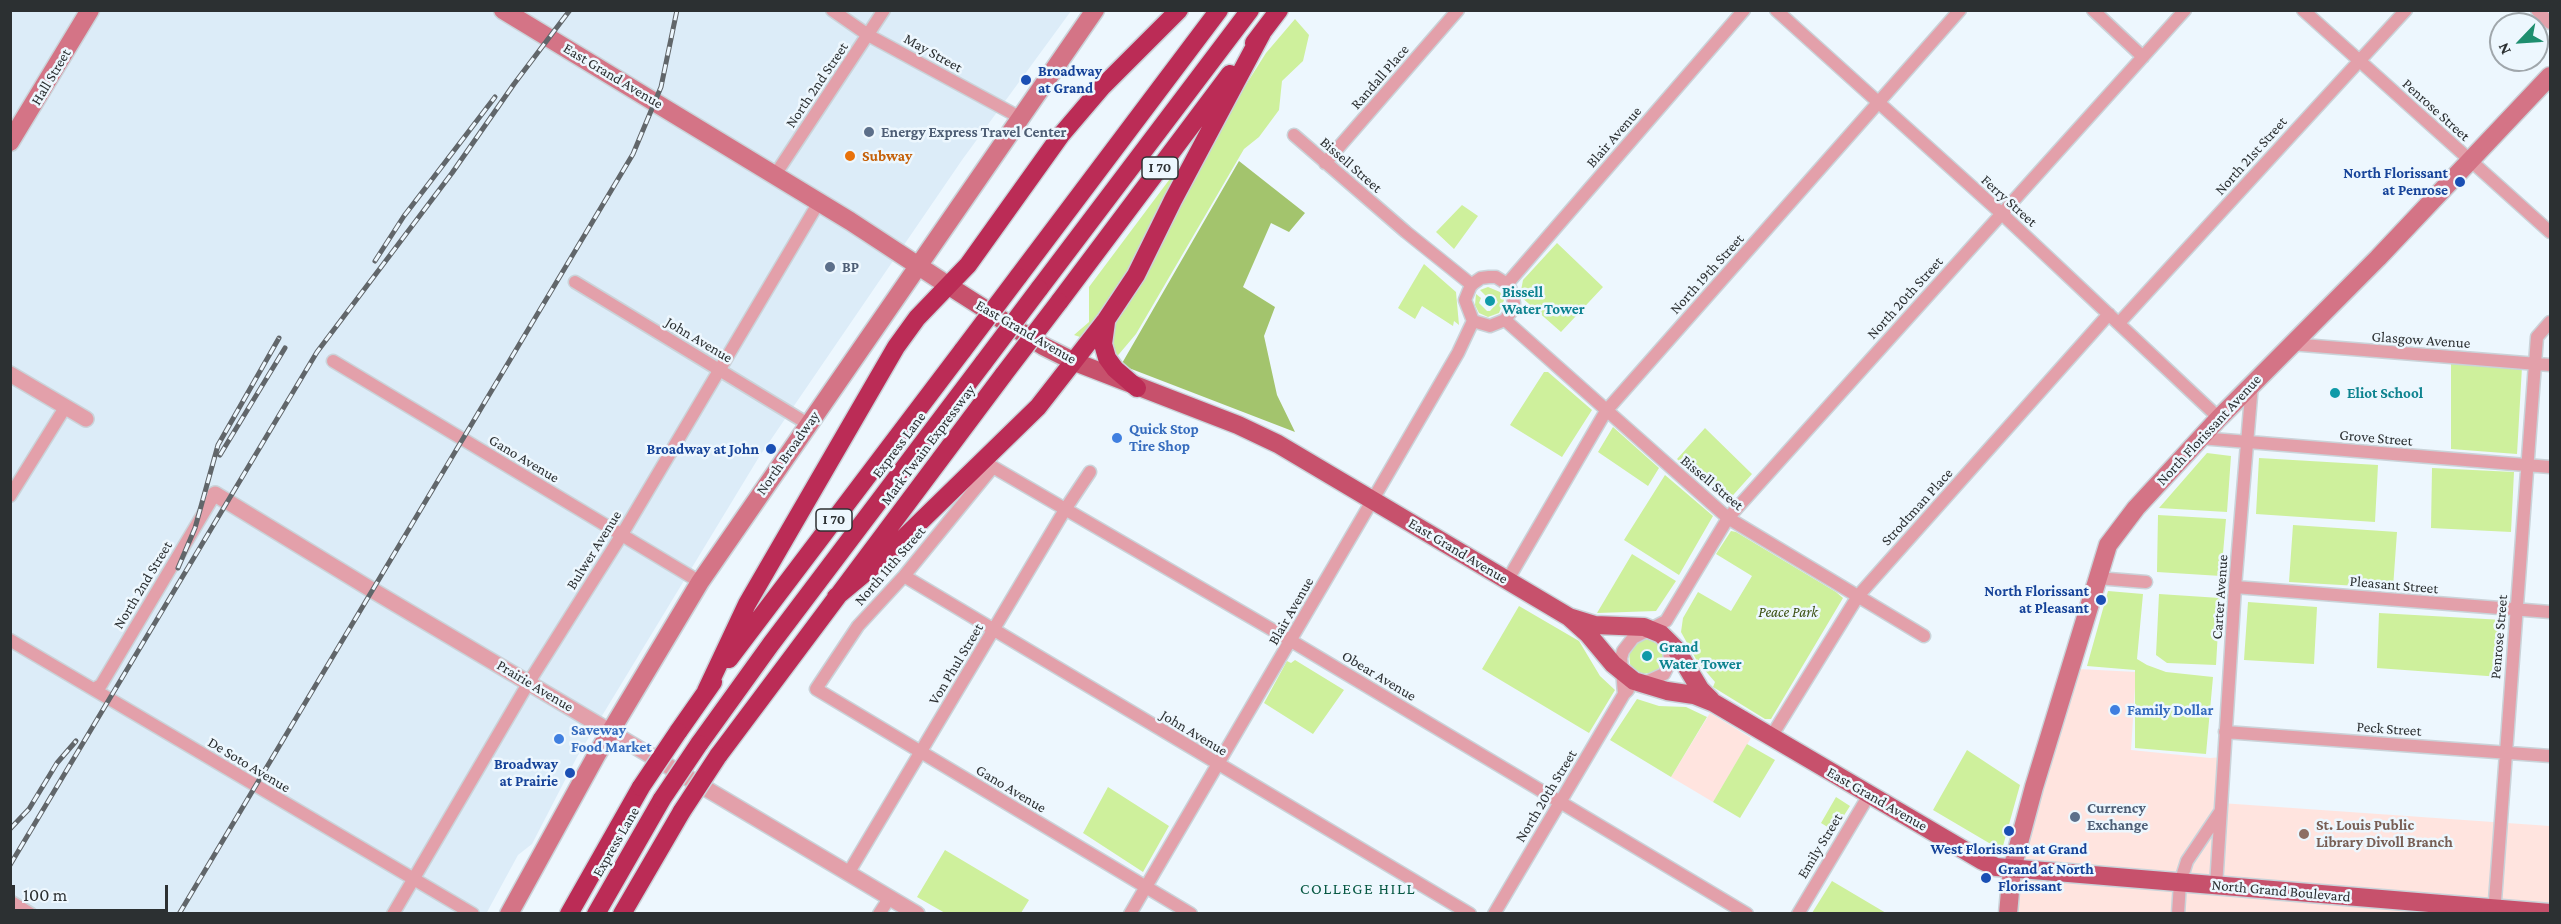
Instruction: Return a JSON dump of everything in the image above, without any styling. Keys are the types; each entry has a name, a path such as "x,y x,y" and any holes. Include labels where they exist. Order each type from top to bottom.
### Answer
{"highway":[{"path":"706,691 747,604 883,366 917,318 968,265 1061,135 1102,87 1179,10"},
{"name":"Mark Twain Expressway","path":"569,914 641,787 706,691 1219,10"},
{"name":"Express Lane","path":"596,914 662,799 759,659 1250,10"},
{"name":"Mark Twain Expressway","path":"622,914 682,811 718,756 1279,10"},
{"path":"836,597 883,558 1020,425 1075,362 1136,275 1177,191 1262,33"},
{"path":"1106,320 1103,344 1107,357 1115,369 1137,388"}],"main road":[{"name":"Hall Street","path":"10,142 90,10"},
{"name":"East Grand Avenue","path":"502,10 819,202 1043,346 1137,388 1258,434 1569,617 1588,634 1622,673 1641,684 1694,695 1714,703 1981,860 1996,867 2012,869"},
{"name":"North Broadway","path":"509,914 610,732 700,582 1095,10"},
{"name":"North Florissant Avenue","path":"2008,914 2012,869 2034,787 2097,578 2108,545 2116,532 2219,418 2378,258 2550,76"},
{"name":"East Grand Avenue","path":"1569,617 1595,625 1659,625 1700,689 1714,703"},
{"name":"North Grand Boulevard","path":"2012,869 2494,911 2550,913"}],"street":[{"name":"May Street","path":"832,10 868,35 1021,118"},
{"name":"North 2nd Street","path":"775,175 884,10"},
{"name":"Randall Place","path":"1324,163 1458,10"},
{"name":"Blair Avenue","path":"1507,284 1744,10"},
{"name":"Ferry Street","path":"1776,10 1878,105 2001,213 2219,418"},
{"name":"North 19th Street","path":"1507,581 1606,411 1960,10"},
{"path":"2093,10 2143,57"},
{"name":"North 20th Street","path":"1624,694 1621,658 1627,644 1633,638 1659,625 1728,518 2185,10"},
{"name":"Penrose Street","path":"2303,10 2550,232"},
{"name":"North 21st Street","path":"2114,319 2406,10"},
{"path":"2537,10 2550,23"},
{"name":"Bissell Street","path":"1294,135 1324,163 1472,285"},
{"name":"Bulwer Avenue","path":"393,914 529,681 621,536 819,202"},
{"path":"1489,277 1496,277 1507,284 1514,303 1513,309 1505,320 1490,326 1473,321 1465,300 1472,285 1481,278 1489,277"},
{"name":"John Avenue","path":"575,282 808,424"},
{"name":"Strodtman Place","path":"1771,737 1858,596 2114,319"},
{"name":"Bissell Street","path":"1505,320 1728,518 1924,636"},
{"name":"Blair Avenue","path":"1130,914 1458,353 1473,321"},
{"name":"Penrose Street","path":"2494,911 2536,337 2550,322"},
{"name":"Glasgow Avenue","path":"2290,344 2550,364"},
{"name":"Gano Avenue","path":"333,361 700,582"},
{"path":"10,374 86,418"},
{"name":"Carter Avenue","path":"2216,886 2235,587 2252,384"},
{"path":"10,496 66,406"},
{"name":"Grove Street","path":"2200,438 2550,467"},
{"name":"Obear Avenue","path":"993,467 1291,641 1747,914"},
{"name":"North 11th Street","path":"816,689 858,626 904,576 993,467"},
{"name":"Von Phul Street","path":"849,872 1066,508 1090,472"},
{"name":"North 2nd Street","path":"94,689 101,685 215,494"},
{"name":"Prairie Avenue","path":"215,494 917,914"},
{"name":"John Avenue","path":"904,576 1470,914"},
{"path":"2097,578 2146,582"},
{"name":"Pleasant Street","path":"2235,587 2550,612"},
{"name":"De Soto Avenue","path":"10,640 473,914"},
{"name":"North 20th Street","path":"1494,914 1624,694 1664,675 1670,662 1669,640"},
{"name":"Gano Avenue","path":"816,689 1191,914"},
{"name":"Peck Street","path":"2225,732 2550,756"},
{"name":"Emily Street","path":"1798,914 1869,795"},
{"path":"2178,914 2183,869 2192,851 2220,812"},
{"path":"879,914 890,897"},
{"path":"10,901 32,914"}],"shaded area":[{"path":"10,11 1071,11 962,160 759,457 577,757 532,844 518,855 486,914 11,913"},
{"path":"2079,669 2136,672 2131,750 2210,758 2224,757 2221,803 2550,826 2550,913 2014,914 2026,846"},
{"path":"1710,713 1751,738 1713,802 1671,777"}],"green space":[{"path":"1295,19 1309,35 1303,61 1282,81 1279,110 1259,137 1244,149 1136,334 1114,360 1109,344 1112,322 1235,102 1266,53"},
{"path":"1202,136 1129,275 1094,328 1080,337 1074,335 1089,322 1089,287"},
{"path":"1239,161 1305,213 1289,232 1271,223 1243,287 1275,307 1264,336 1277,395 1295,432 1121,365"},
{"path":"1462,205 1478,216 1454,249 1436,232"},
{"path":"1557,243 1603,287 1561,332 1520,296 1523,280"},
{"path":"1424,264 1456,292 1459,325 1454,321 1453,326 1422,306 1415,319 1398,308"},
{"path":"1488,287 1500,292 1504,300 1499,313 1488,317 1479,313 1475,305 1476,294 1481,298 1479,303 1487,311 1490,311 1498,302 1480,290"},
{"path":"2451,362 2522,367 2517,454 2451,449"},
{"path":"1544,372 1548,372 1592,410 1562,457 1510,425"},
{"path":"1613,427 1659,468 1648,486 1598,452"},
{"path":"1705,428 1752,474 1726,503 1677,459"},
{"path":"2207,453 2231,456 2227,512 2159,508"},
{"path":"2259,458 2378,465 2375,522 2256,514"},
{"path":"2432,468 2514,472 2511,532 2431,528"},
{"path":"1665,475 1713,516 1679,575 1624,540"},
{"path":"2158,515 2226,519 2221,576 2157,572"},
{"path":"2293,525 2397,532 2393,588 2289,582"},
{"name":"Peace Park","path":"1731,531 1843,598 1771,719 1765,719 1713,687 1715,682 1697,661 1681,632 1683,618 1698,592 1731,611 1752,576 1716,554"},
{"path":"1632,554 1676,581 1656,611 1597,613"},
{"path":"2108,591 2143,594 2137,659 2166,672 2213,677 2206,754 2135,748 2135,670 2087,666"},
{"path":"2159,594 2220,598 2216,665 2167,663 2156,655"},
{"path":"2248,602 2317,607 2314,664 2244,660"},
{"path":"1519,606 1579,641 1600,676 1615,690 1589,733 1482,669"},
{"path":"2379,613 2503,620 2501,677 2377,668"},
{"path":"1645,639 1660,646 1663,657 1655,672 1643,674 1633,669 1629,652 1640,640"},
{"path":"1295,660 1344,690 1313,734 1264,703 1287,661 1291,663"},
{"path":"1637,699 1659,706 1686,707 1707,717 1671,777 1610,740"},
{"path":"1747,744 1775,760 1740,818 1713,802"},
{"path":"1967,750 2020,785 2003,846 1989,843 1933,810"},
{"path":"1108,787 1169,826 1143,872 1083,833"},
{"path":"1836,797 1850,806 1834,831 1821,823"},
{"path":"945,850 1029,900 1021,913 945,913 917,897"},
{"path":"1832,881 1886,913 1812,913"}],"railway":[{"path":"10,865 317,352 452,173 514,84 570,10"},
{"path":"179,914 633,154 661,87 677,10"},
{"path":"375,261 404,216 495,97"},
{"path":"178,568 195,528 218,445 279,338"},
{"path":"220,455 285,348"},
{"path":"10,829 29,809 57,763 76,741"}],"place":[{"name":"Broadway at Grand","path":"1026,80"},
{"name":"Energy Express Travel Center","path":"869,132"},
{"name":"Subway","path":"850,156"},
{"name":"North Florissant at Penrose","path":"2460,182"},
{"name":"BP","path":"830,267"},
{"name":"Bissell Water Tower","path":"1490,301"},
{"name":"Eliot School","path":"2335,393"},
{"name":"Quick Stop Tire Shop","path":"1117,438"},
{"name":"Broadway at John","path":"771,449"},
{"name":"North Florissant at Pleasant","path":"2101,600"},
{"name":"Grand Water Tower","path":"1647,656"},
{"name":"Family Dollar","path":"2115,710"},
{"name":"Saveway Food Market","path":"559,739"},
{"name":"Broadway at Prairie","path":"570,773"},
{"name":"Currency Exchange","path":"2075,817"},
{"name":"West Florissant at Grand","path":"2009,831"},
{"name":"St. Louis Public Library Divoll Branch","path":"2304,834"},
{"name":"Grand at North Florissant","path":"1986,878"}],"district":[{"name":"COLLEGE HILL","path":"1358,889"}]}
